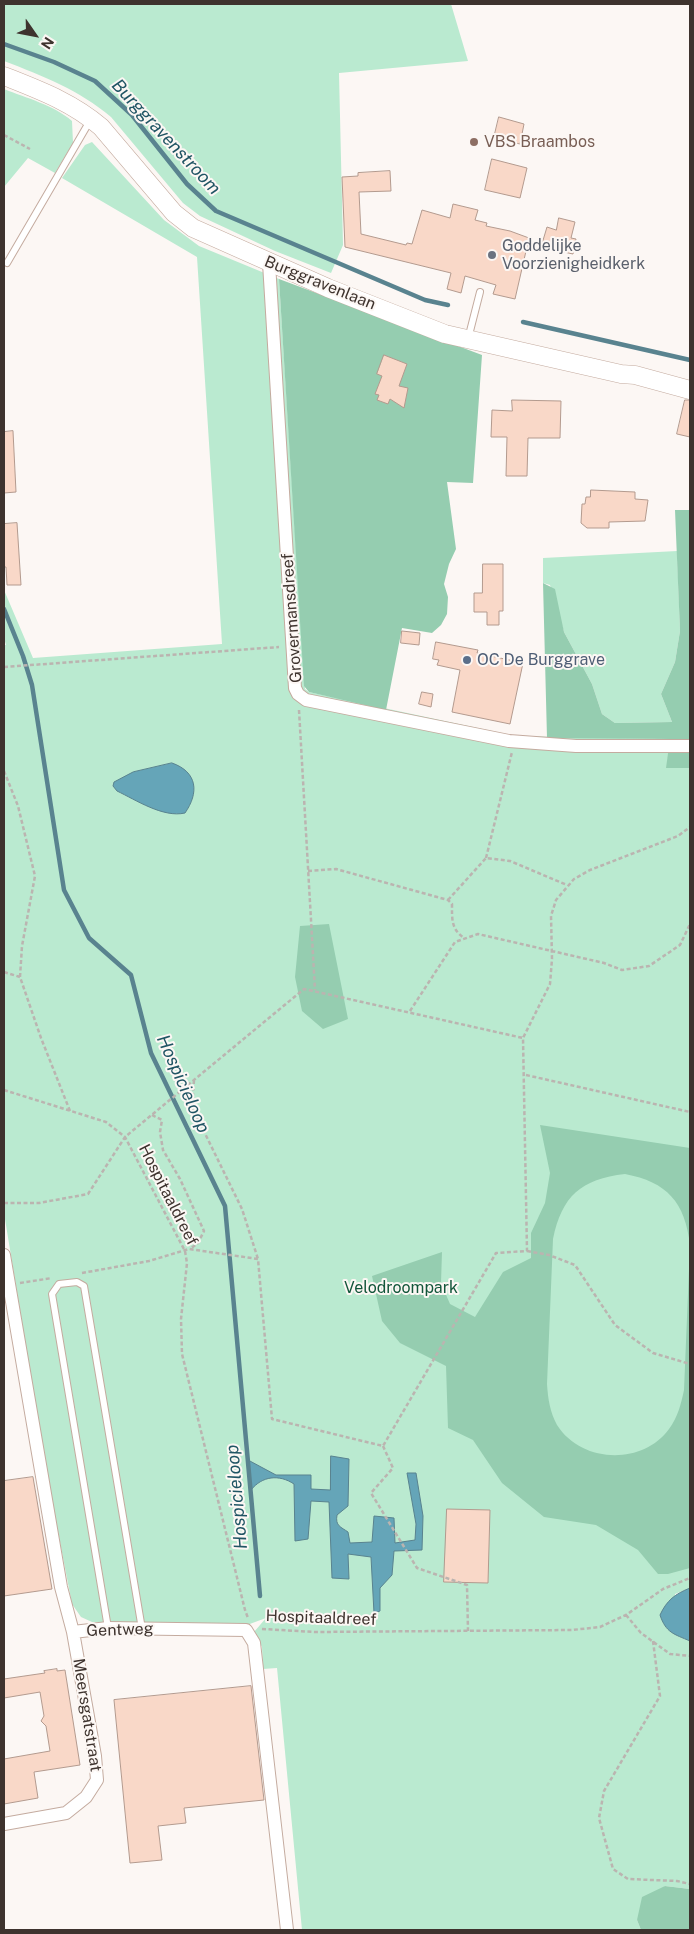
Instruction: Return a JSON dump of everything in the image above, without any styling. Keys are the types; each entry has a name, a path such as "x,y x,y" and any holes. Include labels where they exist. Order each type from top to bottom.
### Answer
{"main road":[{"name":"Burggravenlaan","path":"4,76 56,96 91,118 101,127 174,213 193,228 270,264 445,334 621,374 635,375 690,390"}],"street":[{"name":"Grovermansdreef","path":"270,264 295,688 298,694 306,700 514,741 576,746 690,746"},
{"name":"Gentweg","path":"4,1255 61,1587 73,1632 108,1628 246,1630 254,1643 287,1930"},
{"name":"Meersgatstraat","path":"4,1824 66,1813 86,1797 97,1780 95,1756 73,1632"}],"lane":[{"path":"7,263 91,118"},
{"path":"468,340 480,292"},
{"path":"108,1628 52,1294 59,1284 78,1282 84,1286 142,1628"}],"path":[{"path":"4,135 30,150"},
{"path":"4,667 293,646"},
{"path":"298,694 315,990"},
{"path":"448,900 486,858 514,741"},
{"path":"4,772 18,806 35,876 22,946 20,977 41,1038 70,1111"},
{"path":"528,1251 523,1038 550,984 552,953 551,916 556,900 567,885 590,870 678,836 690,827"},
{"path":"486,858 510,861 567,885"},
{"path":"308,871 336,869 448,900 452,904 452,919 455,932 464,938"},
{"path":"410,1012 455,942 464,938 478,934 622,970 648,966 680,945 690,924"},
{"path":"4,972 20,977"},
{"path":"4,1203 39,1203 88,1194 125,1137 304,989 523,1038"},
{"path":"525,1075 690,1112"},
{"path":"194,1080 192,1107 242,1209 258,1259 272,1419 383,1446"},
{"name":"Hospitaaldreef","path":"4,1090 106,1122 125,1137 187,1250 181,1319 182,1354 245,1610 250,1621"},
{"path":"74,1274 149,1261 187,1250 198,1243 204,1231 180,1179 163,1150 160,1132 162,1120 152,1115"},
{"path":"187,1250 258,1259"},
{"path":"383,1446 496,1253 528,1251 549,1255 574,1265 615,1326 653,1353 690,1364"},
{"path":"9,1285 56,1277"},
{"path":"383,1446 393,1468 370,1493 417,1568 467,1585 468,1631"},
{"name":"Hospitaaldreef","path":"258,1627 266,1631 315,1632 572,1630 600,1627 626,1615 663,1589 690,1578"},
{"path":"626,1615 641,1633 670,1654 690,1656"},
{"path":"653,1641 660,1696 604,1791 599,1818 613,1869 628,1880 677,1881 690,1884"}],"green space":[{"path":"4,4 451,4 468,61 339,73 343,245 331,273 275,251 200,216 183,203 111,117 99,107 47,78 4,61"},
{"path":"4,89 48,106 72,121 73,143 55,173 28,158 4,187"},
{"name":"Velodroompark","path":"92,142 164,220 199,246 279,279 305,689 309,692 515,736 670,739 667,767 690,768 690,1588 675,1594 675,1634 690,1641 690,1889 665,1886 637,1920 641,1930 302,1930 277,1668 263,1669 262,1647 254,1632 266,1618 247,1625 92,1622 81,1617 72,1604 47,1475 4,1213 4,645 6,645 4,638 4,590 33,658 222,644 197,257 62,178 85,145"},
{"path":"279,279 482,355 473,483 447,482 456,549 449,564 444,584 448,597 447,614 441,625 432,633 402,628 386,710 309,692 304,686"},
{"path":"675,510 690,510 690,768 666,768 670,739 547,738 543,583 555,589 564,632 592,684 602,714 615,723 672,722 661,694 675,662 680,631"},
{"path":"677,551 680,631 675,662 661,694 672,722 615,723 602,714 592,684 564,632 550,585 543,583 543,558"},
{"path":"329,924 348,1019 323,1029 302,1011 295,977 300,926"},
{"path":"540,1125 690,1148 690,1245 690,1568 668,1574 658,1574 638,1550 596,1525 544,1517 502,1483 473,1440 448,1428 446,1366 400,1343 382,1321 372,1276 442,1252 441,1283 450,1304 475,1317 503,1272 531,1258 531,1233 545,1203 550,1173","holes":["625,1174 652,1182 671,1196 684,1217 690,1245 684,1390 677,1415 669,1429 657,1441 643,1449 628,1454 596,1453 581,1447 568,1438 557,1425 550,1405 547,1384 553,1239 562,1211 568,1201 585,1185 596,1180"]},
{"path":"665,1886 690,1889 690,1930 641,1930 637,1920 642,1897"}],"water":[{"path":"172,763 187,772 194,784 193,798 185,813 177,814 159,811 117,791 113,786 114,782 133,772"},
{"path":"331,1456 349,1459 348,1506 337,1515 337,1522 339,1526 348,1532 350,1543 372,1542 374,1516 394,1518 395,1543 415,1540 416,1524 407,1473 416,1473 423,1516 422,1550 394,1551 392,1575 380,1588 380,1611 374,1613 371,1557 348,1554 349,1579 332,1578 329,1502 311,1501 308,1539 295,1541 294,1484 282,1479 271,1478 255,1485 251,1490 248,1460 276,1475 311,1475 311,1489 330,1490"},
{"path":"690,1588 690,1641 668,1629 660,1615 672,1598"}],"building":[{"path":"499,117 524,124 520,144 494,138"},
{"path":"492,159 527,168 520,198 485,190"},
{"path":"390,171 391,191 359,192 361,234 406,245 407,243 412,244 422,210 450,218 453,204 478,210 475,220 487,223 486,226 510,231 529,238 515,299 493,294 496,285 465,276 461,293 447,289 451,273 345,247 342,177 358,176 358,173"},
{"path":"559,218 575,222 571,238 576,239 573,254 541,247 547,227 556,230"},
{"path":"384,355 407,364 399,386 408,388 404,408 390,399 388,404 377,400 379,395 375,394 382,376 377,374"},
{"path":"512,400 561,401 560,438 528,438 527,476 506,476 507,437 491,437 492,410 512,411"},
{"path":"685,400 690,400 690,437 677,434"},
{"path":"13,431 16,492 4,493 4,432"},
{"path":"591,490 635,492 635,499 648,500 645,521 609,522 609,528 587,528 581,523 582,504 585,504 586,497 590,497"},
{"path":"17,523 21,585 7,585 6,567 4,567 4,524"},
{"path":"483,564 503,564 503,611 499,611 499,625 487,625 487,612 474,612 474,593 482,593"},
{"path":"402,631 420,633 419,645 401,643"},
{"path":"436,642 478,650 477,653 523,663 510,724 452,712 460,670 437,665 439,660 433,659"},
{"path":"422,692 433,694 431,707 419,704"},
{"path":"33,1477 52,1589 4,1596 4,1481"},
{"path":"447,1509 490,1510 488,1583 444,1582"},
{"path":"57,1669 57,1671 65,1670 80,1765 34,1772 38,1798 4,1804 4,1759 50,1751 46,1726 41,1721 44,1716 40,1692 4,1698 4,1679 45,1673 44,1671"},
{"path":"251,1686 264,1800 184,1808 186,1823 158,1826 162,1860 130,1863 114,1700"}],"waterway":[{"name":"Burggravenstroom","path":"4,44 54,62 95,81 132,115 187,184 216,211 425,300 448,305"},
{"name":"Burggravenstroom","path":"523,322 690,360"},
{"name":"Hospicieloop","path":"4,609 23,656 32,685 64,890 89,938 131,975 151,1053 225,1206 260,1596"}],"place":[{"name":"VBS Braambos","path":"474,142"},
{"name":"Goddelijke Voorzienigheidkerk","path":"492,255"},
{"name":"OC De Burggrave","path":"467,660"}]}
